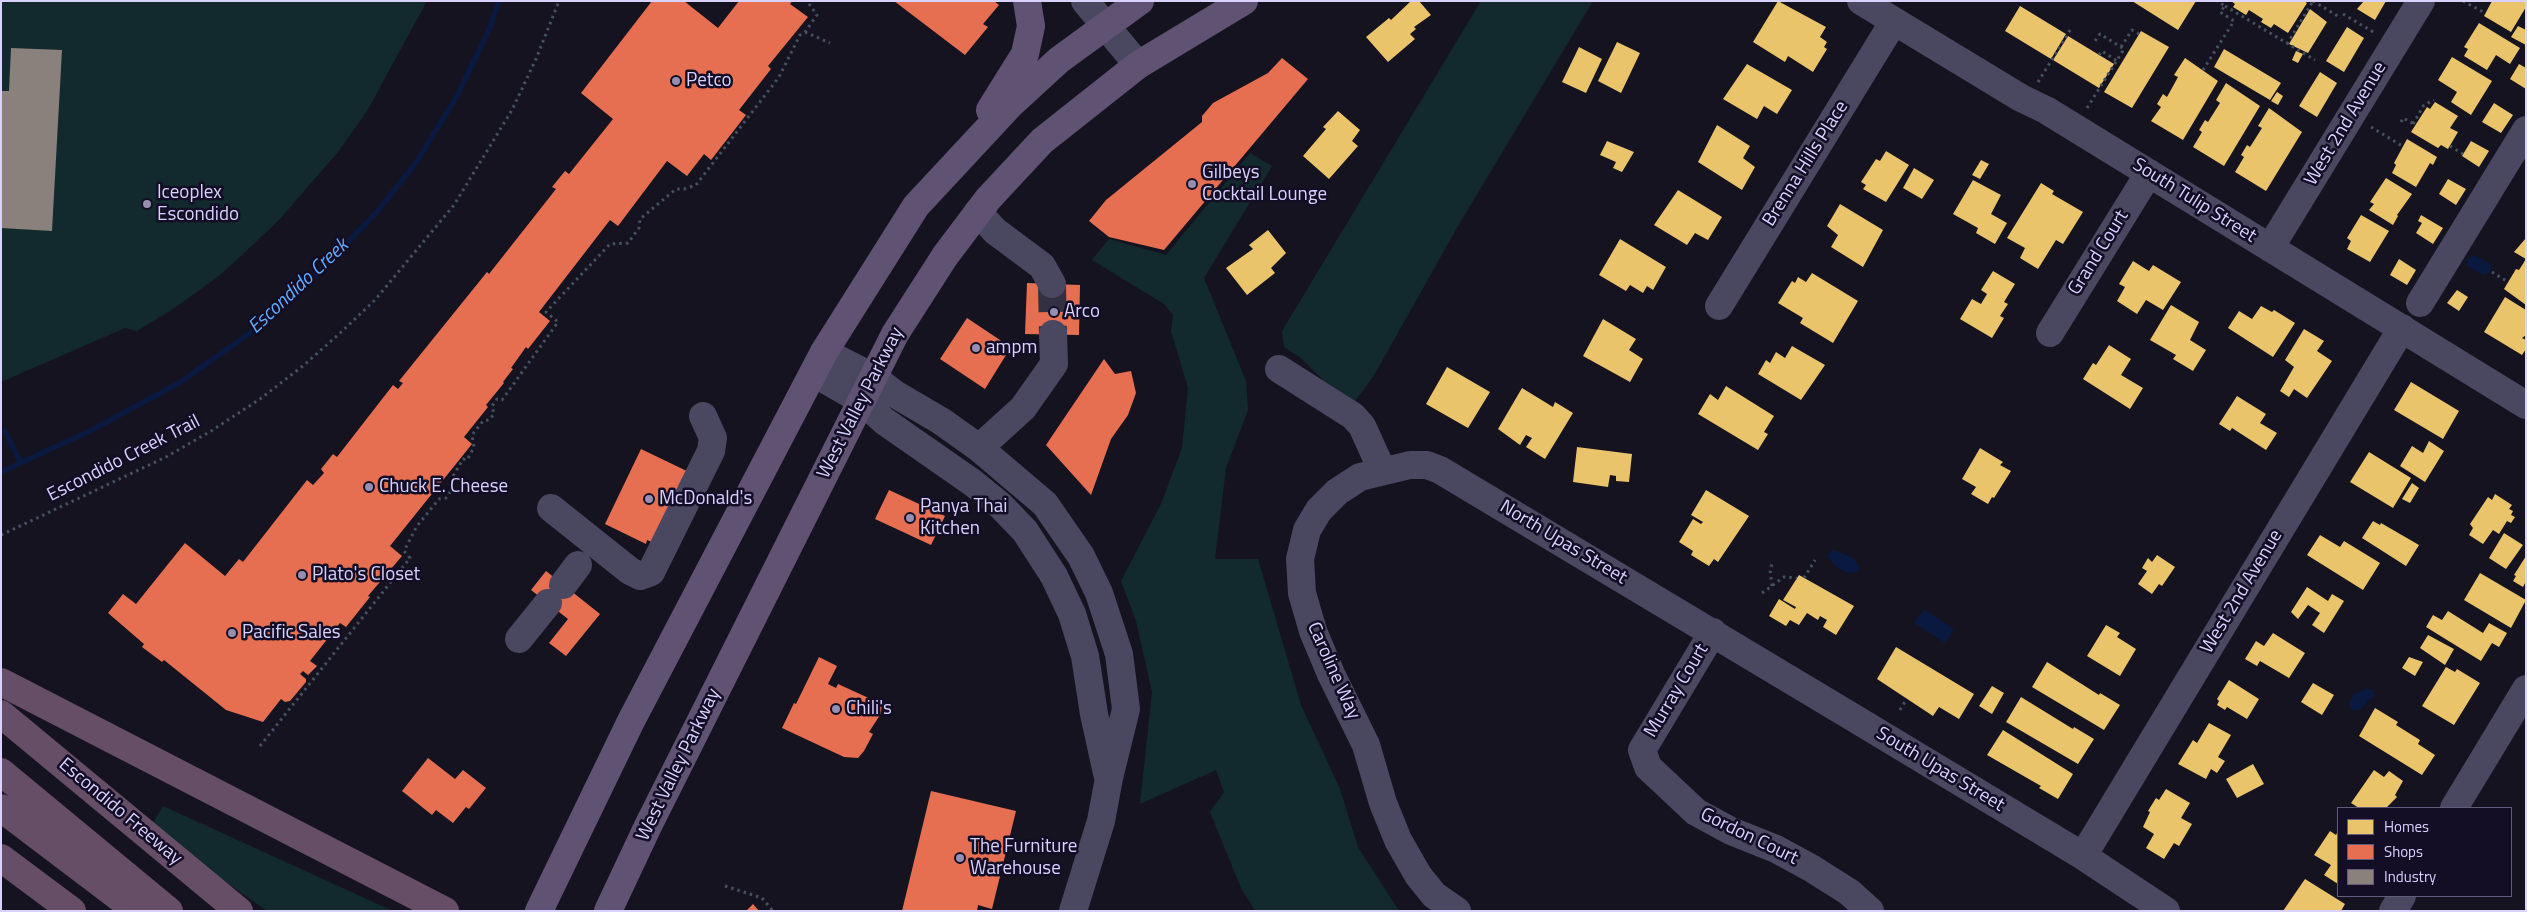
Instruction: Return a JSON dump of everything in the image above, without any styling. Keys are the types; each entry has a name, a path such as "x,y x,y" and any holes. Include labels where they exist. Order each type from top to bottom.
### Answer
{"highway":[{"path":"1,682 420,900 445,911"},
{"name":"Escondido Freeway","path":"1,714 239,911"},
{"path":"1,772 168,911"},
{"path":"1,808 137,911"},
{"path":"1,858 72,911"},
{"path":"1,879 45,911"}],"main road":[{"path":"966,150 1025,54 1031,26 1027,1"},
{"name":"West Valley Parkway","path":"608,911 652,818 895,334 945,256 978,212 1016,167 1042,141 1138,65 1244,1"},
{"path":"540,911 631,720 819,363 916,206 966,150 1010,105 1059,60 1122,10"}],"street":[{"path":"1085,1 1122,10 1138,65"},
{"name":"South Tulip Street","path":"1861,1 2021,98 2046,110 2526,405"},
{"name":"West 2nd Avenue","path":"2270,248 2421,1"},
{"name":"Brenna Hills Place","path":"1719,306 1894,22"},
{"path":"2420,303 2526,130"},
{"name":"Grand Court","path":"2050,333 2149,173"},
{"path":"978,212 995,231 1042,266 1052,284"},
{"name":"West 2nd Avenue","path":"2083,856 2402,328"},
{"path":"979,448 1023,408 1054,364 1053,334"},
{"path":"819,363 867,389 895,394 941,421 979,448 1046,504 1081,556 1100,593 1119,654 1126,709 1108,778 1101,822 1073,911"},
{"path":"1279,369 1353,416 1362,426 1382,470"},
{"path":"867,389 884,420 973,483 1000,505 1025,531 1054,576 1072,614 1085,656 1094,714 1108,778"},
{"path":"551,508 630,571 640,576 650,572 711,451 714,438 703,416"},
{"name":"Caroline Way","path":"1410,465 1360,476 1337,492 1320,510 1307,530 1300,560 1302,593 1317,640 1366,745 1383,803 1398,840 1418,875 1434,895 1457,911"},
{"name":"North Upas Street","path":"1410,465 1427,465 1440,470 1713,632"},
{"path":"518,639 563,584"},
{"name":"South Upas Street","path":"1713,632 2083,856 2166,911"},
{"name":"Murray Court","path":"1642,750 1713,632"},
{"path":"2455,807 2526,689"},
{"name":"Gordon Court","path":"1642,750 1648,767 1696,812 1731,831 1776,849 1811,868 1848,892 1870,911"},
{"path":"2392,911 2401,897"}],"path":[{"name":"Escondido Creek Trail","path":"1,536 166,457 211,431 267,393 339,334 375,300 454,205 512,110 536,59 559,1"},
{"path":"260,746 410,558 404,551 423,519 439,498 446,498 453,488 452,478 463,459 467,460 474,447 472,435 482,421 489,420 494,414 492,406 497,399 502,400 558,322 546,312 610,244 628,243 639,228 640,219 676,189 696,184 779,77 800,35 806,32 817,15 806,1"},
{"path":"2217,1 2315,60"},
{"path":"2288,44 2313,1 2382,37"},
{"path":"2463,1 2485,14"},
{"path":"2203,70 2234,21 2220,12 2224,6"},
{"path":"2038,82 2072,27"},
{"path":"2121,47 2132,30 2139,34"},
{"path":"806,32 830,43"},
{"path":"2086,111 2124,49 2100,34 2095,41"},
{"path":"2099,54 2102,51 2108,57 2117,61"},
{"path":"2401,122 2403,118 2414,124 2424,105 2434,100"},
{"path":"2352,114 2404,146"},
{"path":"2450,146 2463,154"},
{"path":"2492,272 2508,282"},
{"path":"1804,578 1815,560"},
{"path":"1772,564 1770,570 1772,586"},
{"path":"1762,592 1784,577 1797,578"},
{"path":"1900,710 1906,700"},
{"path":"725,886 762,898 773,911"}],"green space":[{"name":"Iceoplex Escondido","path":"1,1 427,1 367,111 338,152 279,220 219,276 173,309 137,331 125,328 1,382"},
{"path":"1481,1 1593,1 1458,226 1373,377 1355,401 1323,380 1301,358 1284,347 1282,331"},
{"path":"1250,153 1272,166 1204,278 1246,381 1248,410 1226,468 1215,559 1258,559 1301,705 1340,789 1358,847 1399,911 1255,911 1241,888 1210,812 1224,792 1216,770 1140,804 1152,692 1136,621 1121,581 1161,504 1182,448 1188,388 1171,331 1173,315 1164,304 1092,260 1109,239 1166,255"},
{"path":"163,806 393,911 267,911 222,879 153,823"}],"water":[{"path":"2474,255 2491,264 2490,272 2484,275 2467,266 2467,260"},
{"path":"1833,550 1852,557 1859,566 1859,570 1855,573 1845,572 1835,566 1827,555"},
{"path":"1924,609 1954,629 1945,643 1914,623"},
{"path":"2366,688 2373,690 2375,698 2372,697 2360,710 2352,710 2349,703 2354,695"}],"building: Homes":[{"path":"1411,1 1419,1 1431,15 1414,27 1416,29 1410,34 1415,39 1388,62 1366,37 1389,18 1391,20"},
{"path":"1778,1 1826,27 1820,37 1827,42 1824,47 1827,49 1813,72 1788,56 1785,62 1753,42"},
{"path":"2132,1 2196,1 2178,30"},
{"path":"2231,1 2304,1 2307,3 2288,33 2274,24 2271,28 2261,22 2263,19 2249,10 2246,15 2233,7 2235,4"},
{"path":"2364,1 2386,1 2375,20 2357,9"},
{"path":"2492,1 2526,1 2526,7 2511,32 2484,16"},
{"path":"2020,6 2066,34 2051,59 2005,31"},
{"path":"2310,9 2327,22 2308,53 2289,44"},
{"path":"2479,23 2520,48 2510,64 2496,55 2487,70 2464,56 2468,49 2464,47"},
{"path":"2518,26 2526,30 2526,45 2511,37"},
{"path":"2347,27 2364,38 2344,72 2326,61"},
{"path":"2141,31 2169,47 2132,108 2104,92"},
{"path":"2068,36 2114,64 2099,88 2053,60"},
{"path":"1617,42 1640,53 1621,93 1598,81"},
{"path":"1579,47 1602,59 1586,93 1562,82"},
{"path":"2224,49 2281,83 2270,100 2214,67"},
{"path":"2296,51 2303,54 2298,63 2292,60"},
{"path":"2452,57 2492,81 2471,115 2451,102 2457,92 2438,80"},
{"path":"2185,58 2218,81 2183,140 2151,121 2161,107 2157,104 2163,94 2167,97 2178,77 2174,75"},
{"path":"1747,64 1792,90 1777,114 1764,106 1757,119 1723,99"},
{"path":"2519,64 2526,68 2526,89 2510,79"},
{"path":"2320,72 2337,83 2317,117 2299,106"},
{"path":"2226,83 2260,106 2224,166 2193,147 2202,132 2199,130 2205,120 2208,122 2220,103 2216,100"},
{"path":"2277,92 2283,96 2278,105 2271,101"},
{"path":"2435,102 2458,116 2450,128 2458,132 2448,149 2441,145 2438,148 2411,132 2427,107 2430,109"},
{"path":"2494,103 2513,115 2501,133 2482,122"},
{"path":"2269,108 2302,132 2266,191 2235,172 2244,157 2241,155 2247,145 2250,147 2262,128 2258,126"},
{"path":"1338,111 1360,130 1352,141 1358,146 1329,179 1303,156 1326,129 1323,127"},
{"path":"1717,125 1750,146 1743,158 1755,167 1742,190 1698,162"},
{"path":"2407,139 2437,157 2433,165 2430,163 2416,187 2392,173 2396,165 2394,163"},
{"path":"1607,141 1634,152 1622,172 1613,168 1616,162 1600,155"},
{"path":"2471,141 2489,151 2479,167 2462,156"},
{"path":"1886,151 1909,165 1886,202 1863,189 1866,185 1861,182 1876,159 1880,161"},
{"path":"1981,160 1989,164 1980,179 1972,175"},
{"path":"1914,168 1934,180 1922,199 1903,188"},
{"path":"2386,178 2412,194 2397,215 2393,225 2369,210 2374,204 2370,202"},
{"path":"2448,179 2466,189 2456,205 2439,194"},
{"path":"1973,180 2001,195 1991,214 2007,223 1995,244 1976,233 1978,228 1953,214"},
{"path":"2041,183 2054,191 2052,194 2083,212 2063,244 2056,240 2038,269 2020,258 2025,248 2007,238"},
{"path":"1678,190 1722,217 1708,240 1695,233 1687,245 1654,225"},
{"path":"1840,204 1883,230 1863,267 1831,247 1838,235 1827,226"},
{"path":"2361,215 2389,231 2370,262 2347,249 2351,241 2347,238"},
{"path":"2421,215 2443,228 2433,244 2416,233 2422,223 2418,221"},
{"path":"1268,230 1286,253 1271,268 1275,273 1247,295 1226,268 1253,249 1249,245"},
{"path":"2526,238 2526,259 2514,252"},
{"path":"1620,239 1666,267 1653,290 1647,286 1643,293 1630,285 1626,291 1599,275"},
{"path":"2399,259 2416,270 2407,285 2390,275"},
{"path":"2526,259 2526,305 2504,289 2516,269 2519,270"},
{"path":"2133,261 2149,271 2153,265 2181,282 2163,310 2146,300 2137,314 2117,301 2125,287 2119,284"},
{"path":"1993,271 2015,284 2004,302 2008,304 2000,316 2004,318 1992,338 1960,319 1972,299 1981,304 1987,294 1981,290"},
{"path":"1812,273 1858,301 1833,343 1800,323 1803,318 1778,303 1792,281 1795,283 1798,277 1806,282"},
{"path":"2457,290 2468,297 2459,311 2447,303"},
{"path":"2505,297 2526,310 2526,335 2522,338 2526,340 2526,349 2522,355 2484,332"},
{"path":"2171,305 2199,322 2190,340 2206,350 2193,371 2173,359 2176,355 2150,340"},
{"path":"2261,306 2272,312 2274,310 2295,323 2273,357 2228,328 2239,311 2252,319"},
{"path":"1603,319 1636,339 1629,350 1643,359 1630,382 1583,356"},
{"path":"2304,329 2324,341 2317,351 2332,361 2307,398 2294,389 2289,397 2280,391 2294,367 2285,360"},
{"path":"2109,345 2131,359 2121,375 2143,388 2130,409 2083,379 2093,363 2096,365"},
{"path":"1792,346 1825,365 1801,400 1758,374 1766,360 1770,363 1776,352 1785,358"},
{"path":"1447,367 1490,392 1468,428 1426,404"},
{"path":"2411,382 2459,411 2443,439 2394,410"},
{"path":"1726,386 1774,416 1764,432 1768,434 1758,450 1698,414 1710,394 1718,400"},
{"path":"1522,388 1553,407 1555,402 1573,413 1545,459 1526,447 1532,438 1526,435 1520,445 1498,429"},
{"path":"2237,396 2266,414 2260,423 2277,433 2266,450 2232,428 2230,431 2219,424"},
{"path":"2429,441 2444,451 2425,482 2400,466 2412,446 2423,453"},
{"path":"1577,447 1632,454 1629,482 1616,481 1616,476 1610,475 1608,487 1573,482"},
{"path":"1980,448 2003,462 2000,465 2011,471 1988,504 1971,494 1976,487 1962,479"},
{"path":"2369,452 2411,478 2393,508 2350,482"},
{"path":"2412,483 2419,488 2410,503 2402,499"},
{"path":"1706,490 1749,516 1718,562 1714,559 1709,566 1691,555 1693,551 1679,542 1693,519 1701,524 1703,522 1691,515"},
{"path":"2495,494 2512,505 2509,509 2513,511 2511,515 2515,517 2511,523 2507,521 2499,534 2493,530 2483,544 2469,535 2473,528 2470,524 2488,497 2492,500"},
{"path":"2373,521 2380,525 2381,523 2419,545 2406,566 2362,538"},
{"path":"2504,533 2523,545 2506,569 2489,558"},
{"path":"2320,535 2340,547 2344,541 2380,563 2363,590 2307,555"},
{"path":"2157,555 2175,567 2162,586 2159,584 2152,594 2138,584 2147,571 2142,568 2148,558 2152,562"},
{"path":"2526,556 2526,581 2523,587 2513,581 2516,576 2514,575"},
{"path":"2480,573 2526,600 2511,628 2464,600"},
{"path":"1799,575 1854,606 1836,635 1823,627 1827,620 1820,616 1818,620 1807,613 1799,625 1790,620 1786,626 1769,616 1779,599 1795,609 1796,607 1783,600"},
{"path":"2307,587 2328,601 2332,594 2344,601 2324,633 2312,625 2320,613 2308,605 2298,619 2291,612"},
{"path":"2448,611 2483,633 2489,623 2507,633 2499,647 2492,643 2481,661 2426,627 2433,615 2442,620"},
{"path":"2106,625 2120,633 2117,637 2136,649 2120,676 2087,656"},
{"path":"2273,633 2305,653 2289,678 2260,661 2257,666 2245,659 2256,641 2264,646"},
{"path":"2428,635 2454,649 2445,665 2420,648"},
{"path":"1896,647 1974,694 1959,719 1939,707 1933,716 1877,679"},
{"path":"2409,657 2423,662 2415,676 2402,668"},
{"path":"2047,662 2099,695 2100,693 2120,705 2104,730 2032,687"},
{"path":"2446,667 2455,672 2457,669 2480,683 2454,725 2422,706"},
{"path":"2229,680 2259,699 2247,719 2227,707 2225,710 2217,705 2219,701 2217,699"},
{"path":"2313,683 2334,695 2322,715 2301,702"},
{"path":"1992,686 2004,693 1992,714 1979,706"},
{"path":"2021,697 2073,729 2074,727 2094,739 2078,764 2006,722"},
{"path":"2375,708 2398,722 2396,725 2420,740 2418,744 2435,755 2422,775 2359,736"},
{"path":"2209,723 2231,735 2218,757 2225,761 2217,773 2211,769 2206,779 2178,764 2193,740 2197,743"},
{"path":"2003,730 2073,774 2058,799 2039,788 2041,786 1987,755"},
{"path":"2253,764 2264,784 2237,798 2226,779"},
{"path":"2374,770 2384,777 2389,771 2403,781 2395,795 2397,797 2387,807 2357,807 2351,803"},
{"path":"2166,789 2190,803 2181,818 2192,824 2179,846 2174,843 2164,859 2146,848 2154,834 2143,827 2150,812 2148,811 2156,798 2159,800"},
{"path":"2330,831 2336,835 2337,833 2337,883 2324,875 2331,865 2314,855"},
{"path":"2305,879 2345,904 2341,911 2283,911"}],"building: Shops":[{"path":"652,1 684,1 718,28 739,1 792,1 790,4 808,17 768,66 771,69 739,110 746,115 711,160 704,154 687,176 667,161 618,226 610,220 539,312 550,321 528,349 526,347 511,368 513,369 504,383 486,405 488,407 464,437 472,444 390,546 402,556 368,596 370,597 346,627 340,623 310,661 317,666 308,675 303,671 300,674 306,679 306,682 290,701 285,702 281,699 263,722 226,710 164,660 162,662 142,647 144,644 108,613 123,594 136,604 185,543 225,576 239,559 243,562 307,480 313,485 324,473 321,469 333,454 337,457 393,385 398,389 403,383 399,381 487,272 489,274 556,189 552,187 565,171 569,174 613,119 581,93"},
{"path":"894,1 994,1 999,5 983,24 988,27 965,55"},
{"path":"1282,58 1308,79 1164,250 1109,237 1089,221 1106,200 1202,122 1202,116 1213,103 1268,73"},
{"path":"1027,283 1080,285 1079,335 1025,334"},
{"name":"ampm","path":"967,318 1003,342 1006,355 985,389 940,359"},
{"path":"1104,359 1115,374 1131,371 1136,393 1128,415 1111,439 1091,495 1046,445"},
{"name":"McDonald's","path":"641,449 693,474 656,544 647,540 646,544 605,524"},
{"name":"Panya Thai Kitchen","path":"889,490 945,516 931,545 875,519"},
{"path":"546,571 600,614 566,656 549,643 568,619 531,590"},
{"name":"Chili's","path":"819,657 837,666 828,684 836,688 838,684 873,700 873,698 882,707 880,715 869,732 873,734 858,758 844,757 782,728"},
{"path":"428,758 455,779 463,770 486,788 469,809 466,807 453,823 436,810 432,815 402,791"},
{"name":"The Furniture Warehouse","path":"931,791 1016,811 992,909 978,905 977,911 902,911"},
{"path":"753,904 759,911 746,911"}],"building: Industry":[{"path":"11,48 62,50 52,231 1,228 1,91 9,91"}],"waterway":[{"name":"Escondido Creek","path":"1,472 90,431 179,383 263,324 321,270 378,211 417,161 457,96 489,30 499,1"},
{"path":"5,431 21,463"}],"tunnel":[{"path":"1052,284 1053,334"}],"place":[{"name":"Petco","path":"676,81"},
{"name":"Gilbeys Cocktail Lounge","path":"1192,184"},
{"name":"Iceoplex Escondido","path":"147,204"},
{"name":"Arco","path":"1054,312"},
{"name":"ampm","path":"976,348"},
{"name":"Chuck E. Cheese","path":"369,487"},
{"name":"McDonald's","path":"649,499"},
{"name":"Panya Thai Kitchen","path":"910,518"},
{"name":"Plato's Closet","path":"302,575"},
{"name":"Pacific Sales","path":"232,633"},
{"name":"Chili's","path":"836,709"},
{"name":"The Furniture Warehouse","path":"960,858"}]}
